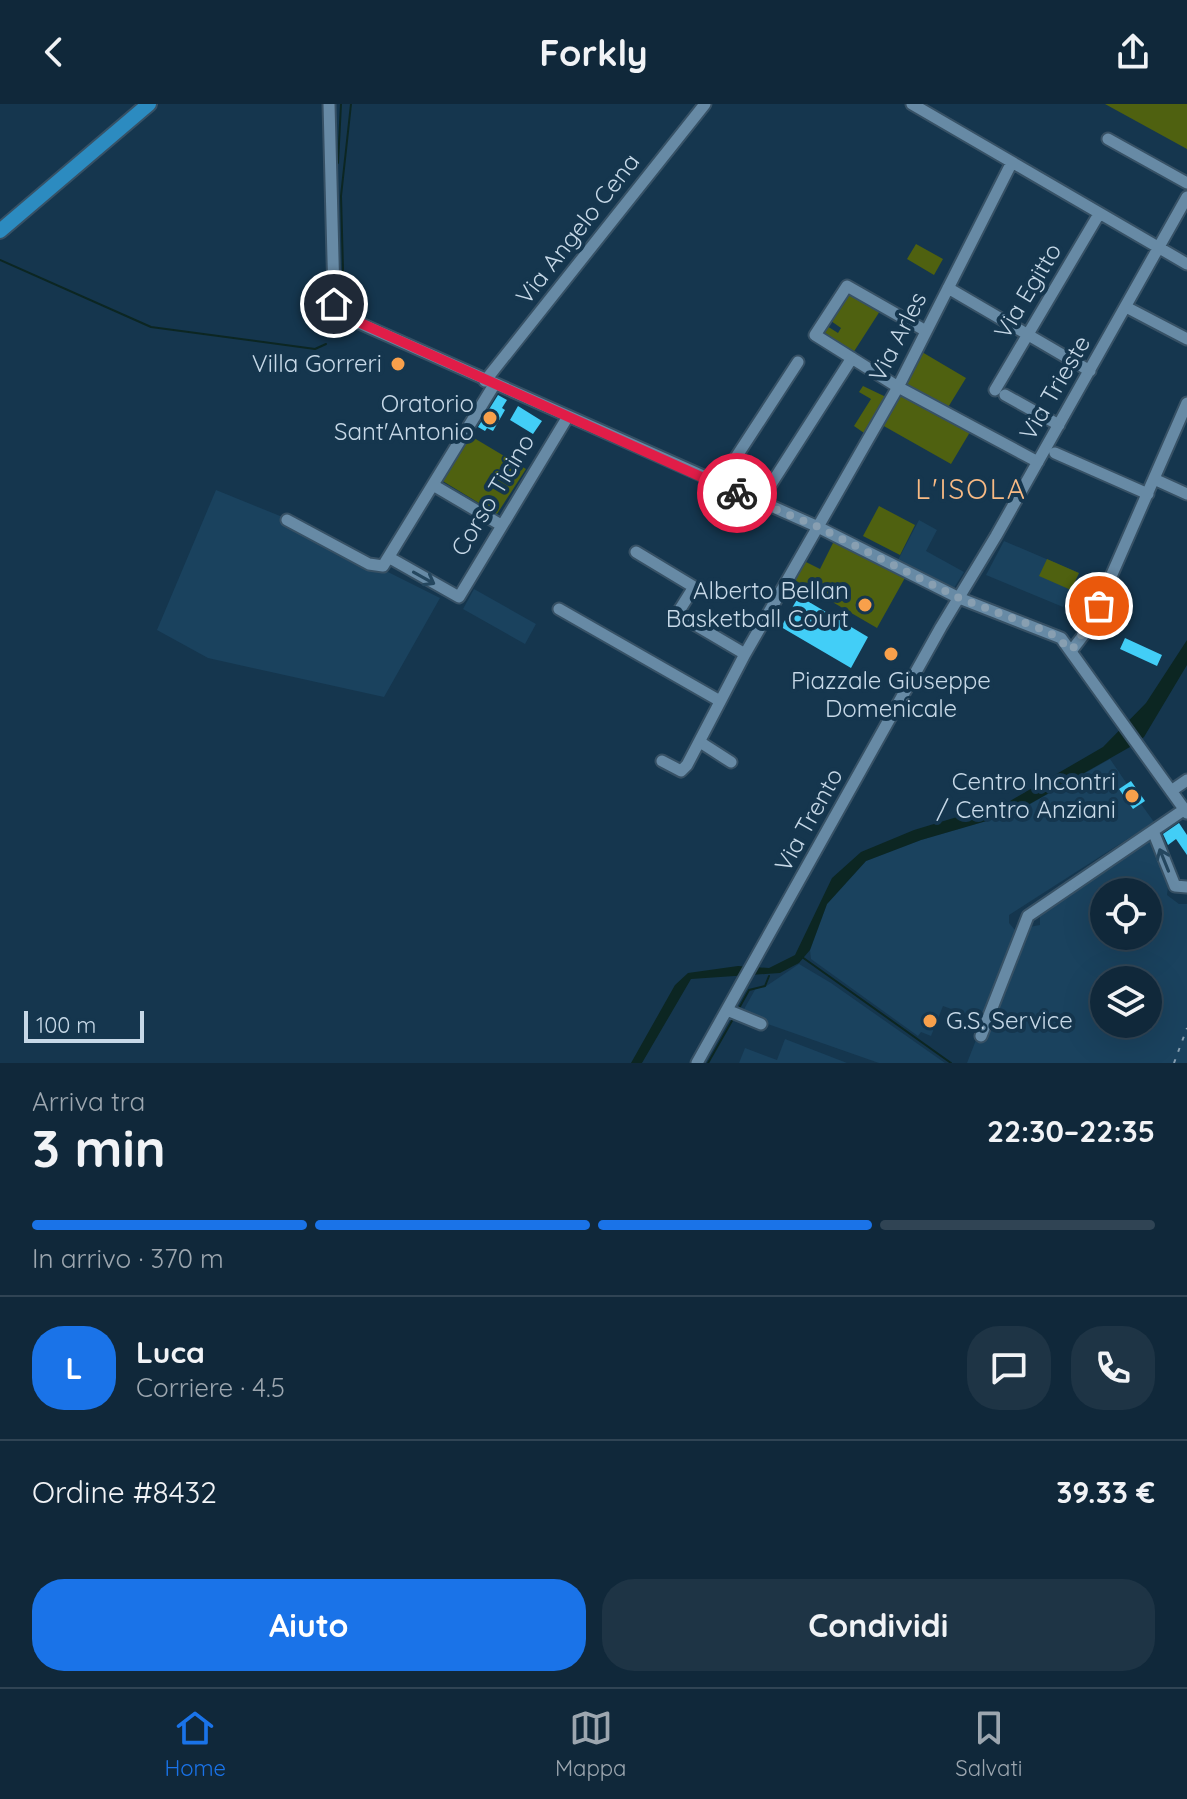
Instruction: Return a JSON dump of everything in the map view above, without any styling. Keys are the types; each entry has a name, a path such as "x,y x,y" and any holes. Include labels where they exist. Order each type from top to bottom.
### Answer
{"main road":[{"path":"0,231 149,104"}],"street":[{"path":"329,104 336,309 341,315 816,526 959,598 1049,632 1072,650 1186,811 1187,822"},
{"name":"Via Angelo Cena","path":"390,558 490,383 705,104"},
{"path":"912,104 1187,264"},
{"path":"1108,139 1187,183"},
{"name":"Via Arles","path":"662,761 681,771 700,742 816,526 898,387 1011,164"},
{"name":"Via Trieste","path":"959,598 1187,197"},
{"name":"Via Egitto","path":"1059,425 1000,393 1028,334 1099,214"},
{"path":"926,331 847,286 815,335 898,387 1038,462"},
{"path":"948,288 1090,371"},
{"path":"1126,307 1187,339"},
{"path":"759,503 852,358"},
{"path":"718,485 798,362"},
{"path":"1072,650 1088,629 1187,403"},
{"name":"Corso Ticino","path":"390,558 459,597 567,418"},
{"path":"1055,453 1148,494"},
{"path":"1154,479 1187,494"},
{"path":"433,485 501,525"},
{"path":"287,520 369,564 383,566 390,558"},
{"path":"636,552 694,587 677,614 745,654"},
{"name":"Via Trento","path":"697,1063 734,1013 743,983 959,598"},
{"path":"559,609 720,701"},
{"path":"700,742 731,762"},
{"path":"1171,791 1187,780"},
{"path":"981,1036 1028,916 1186,811"},
{"path":"1153,831 1175,886 1187,887"},
{"path":"734,1013 761,1024"}],"shaded area":[{"path":"216,490 285,518 286,527 365,568 388,572 440,598 384,697 208,658 157,630"},
{"path":"919,520 937,530 926,551 964,572 954,588 898,560"},
{"path":"1004,541 1079,573 1063,607 986,575"},
{"path":"474,589 536,624 525,644 463,609"},
{"path":"1187,640 1187,665 1144,737 1014,813 921,840 866,861 827,904 810,950 799,963 780,973 691,979 642,1063 631,1063 675,985 688,973 738,966 769,968 795,955 832,878 861,852 914,830 1010,801 1103,747 1146,703"},
{"path":"1110,759 1127,784 1120,790 1133,809 1141,804 1154,822 1009,915 1009,923 1015,930 982,1020 943,1006 931,1036 921,1032 918,1036 811,959 810,950 827,904 866,861 921,840 1014,813"},
{"path":"1152,838 1169,879 1167,895 1179,904 1187,904 1187,1063 967,1063 976,1040 984,1039 1029,927 1040,925 1040,914 1090,880 1090,950 1162,950 1162,878 1093,878"},
{"path":"799,964 945,1063 879,1063 748,1017 743,1011 756,988 765,987"},
{"path":"785,1039 847,1063 739,1063 745,1048 777,1060"}],"green space":[{"path":"1105,104 1187,104 1187,149"},
{"path":"916,244 943,259 934,275 907,259"},
{"path":"849,293 880,311 853,353 824,332 827,326 838,333 841,328 831,321"},
{"path":"922,352 966,378 947,409 905,385"},
{"path":"863,386 886,397 864,433 854,426 871,399 859,392"},
{"path":"900,393 970,432 951,464 882,425"},
{"path":"469,435 526,469 497,514 441,480"},
{"path":"879,506 915,525 900,555 863,536"},
{"path":"834,541 906,576 877,628 793,579 804,561 820,569"},
{"path":"1047,559 1079,573 1071,590 1039,576"}],"building":[{"name":"Oratorio Sant'Antonio","path":"498,395 507,400 502,408 505,410 493,431 487,428 485,431 478,427"},
{"path":"518,406 542,421 533,434 510,420"},
{"path":"799,596 868,637 851,668 781,627"},
{"path":"1125,638 1162,655 1157,666 1120,649"},
{"name":"Centro Incontri / Centro Anziani","path":"1131,781 1145,801 1133,809 1119,789"},
{"path":"1179,823 1187,835 1187,855 1176,839 1168,845 1163,834"}],"waterway":[{"path":"338,163 341,104"},
{"path":"344,306 341,196 351,104"},
{"path":"0,260 151,327 315,349 326,344"},
{"path":"802,957 951,1063"},
{"path":"738,1010 749,990 765,986 769,976"},
{"path":"708,1063 733,1019"}],"railway":[{"path":"1174,1063 1187,1028"}],"way so far":[{"path":"737,493 816,526 959,598 1049,632 1061,638 1072,650 1088,629 1099,606"}],"place":[{"name":"Villa Gorreri","path":"398,364"},
{"name":"Oratorio Sant'Antonio","path":"490,418"},
{"name":"Alberto Bellan Basketball Court","path":"865,605"},
{"name":"Piazzale Giuseppe Domenicale","path":"891,654"},
{"name":"Centro Incontri / Centro Anziani","path":"1132,796"},
{"name":"G.S. Service","path":"930,1021"}],"district":[{"name":"L'ISOLA","path":"971,489"}],"route":[{"path":"334,304 341,315 737,493"}]}
